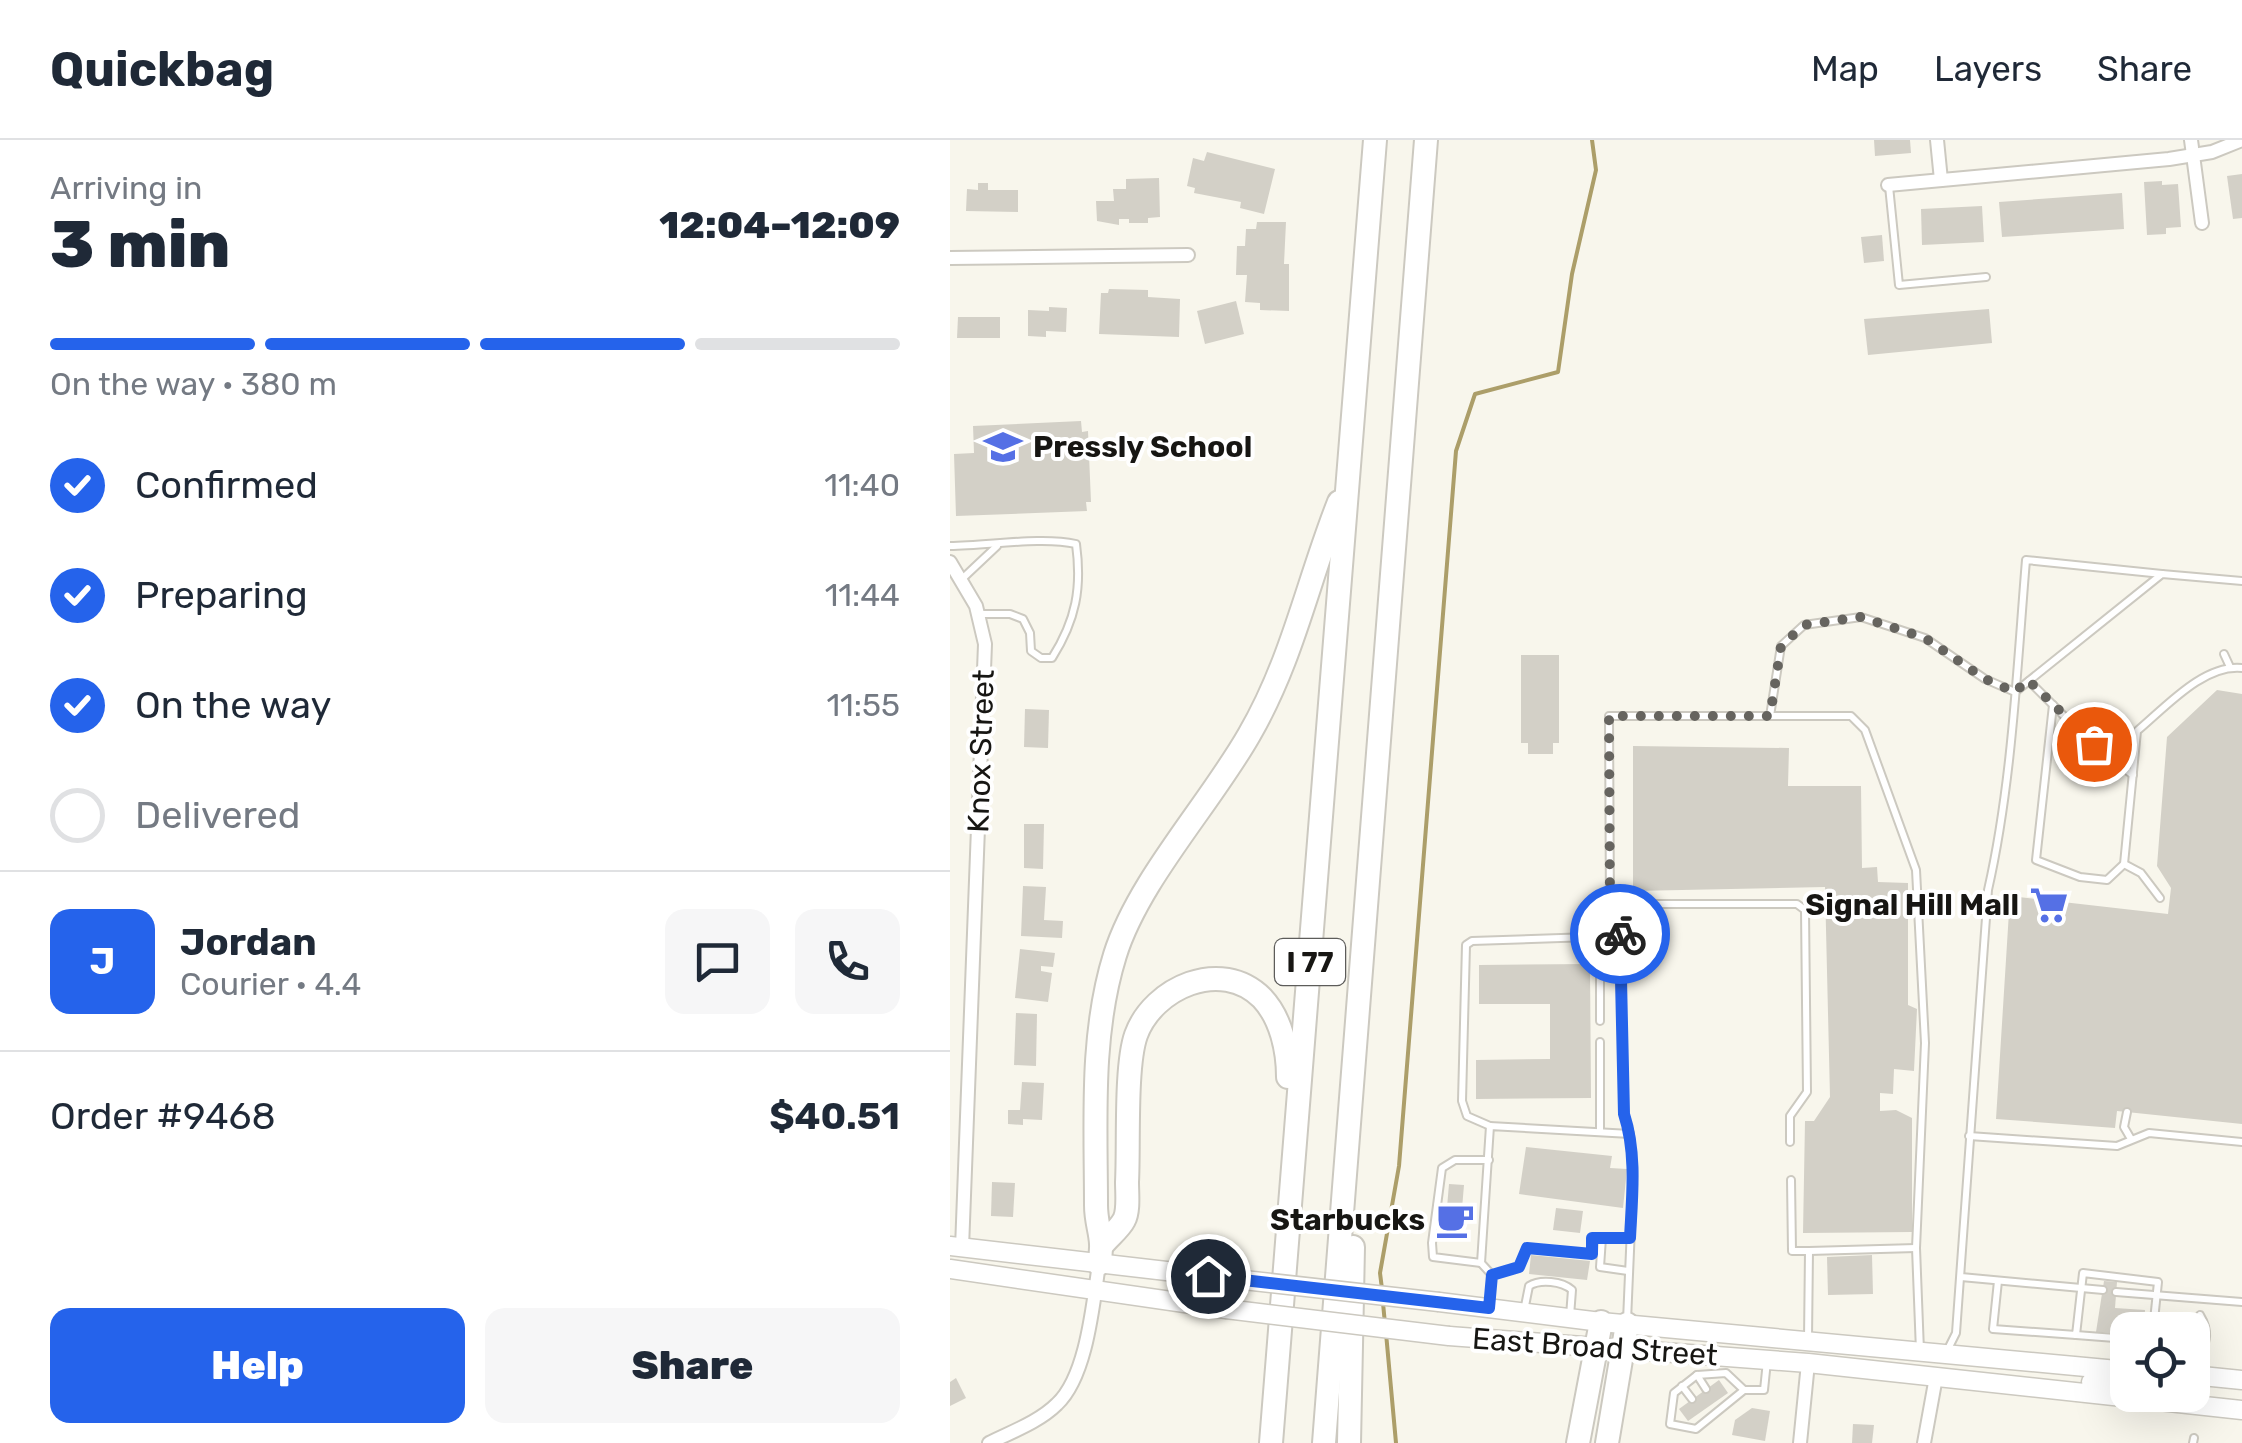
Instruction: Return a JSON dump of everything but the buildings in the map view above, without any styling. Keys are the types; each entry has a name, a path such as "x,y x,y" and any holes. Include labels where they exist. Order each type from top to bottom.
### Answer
{"highway":[{"name":"I 77","path":"1271,1443 1375,140"},
{"name":"I 77","path":"1324,1443 1426,140"},
{"path":"1102,1254 1096,1218 1097,1064 1114,955 1136,904 1228,768 1280,678 1315,562 1348,480"},
{"path":"1102,1254 1126,1218 1134,1038 1148,1010 1172,990 1202,980 1233,982 1261,997 1288,1052 1276,1378"},
{"path":"1348,1443 1359,992"},
{"path":"1578,1443 1601,1322"},
{"path":"1607,1443 1627,1324"}],"main road":[{"name":"East Broad Street","path":"956,1247 1102,1254 1244,1280 1601,1322 2110,1368"},
{"name":"East Broad Street","path":"950,1269 1449,1336 1768,1360 2242,1410"},
{"path":"1936,1377 1946,1354"},
{"path":"2210,1375 2242,1380"},
{"path":"2029,1387 2040,1377 2110,1383"}],"street":[{"path":"1937,140 1941,180"},
{"path":"2190,140 2202,223"},
{"path":"1888,184 2192,156 2242,140"},
{"path":"950,258 1188,255"},
{"name":"Knox Street","path":"950,562 978,614 985,644 956,1247"},
{"path":"989,1443 1039,1417 1057,1404 1070,1387 1084,1344 1102,1254"},
{"path":"1800,1443 1808,1364"},
{"path":"1924,1443 1936,1377"}],"lane":[{"path":"1888,184 1899,286 1986,276"},
{"path":"950,546 1056,540 1076,544 1080,573 1070,630 1052,658 1041,658 1031,652 1024,619 1010,614 978,614"},
{"path":"962,579 998,546"},
{"path":"1946,1354 1956,1333 1988,890 2015,692 2026,560 2242,581"},
{"path":"2015,692 2162,574"},
{"path":"1770,716 1781,646 1804,625 1861,617 1925,638 1985,679 2015,692"},
{"path":"2224,654 2230,667"},
{"path":"2053,705 2036,860 2080,877 2107,880 2124,864 2138,731 2196,682 2230,667 2242,668"},
{"path":"2028,680 2094,744 2133,775"},
{"path":"1627,1324 1633,1181 1630,1134 1624,1114 1620,936 1610,904 1609,716 1850,716 1865,730 1916,870 1925,1042 1916,1248 1920,1351"},
{"path":"2124,864 2141,874 2160,898"},
{"path":"1610,904 1797,904 1804,910 1807,1092 1790,1116 1790,1142"},
{"path":"1620,936 1472,941 1466,945 1463,1110 1474,1121 1490,1126 1630,1134"},
{"path":"1600,937 1600,1021"},
{"path":"1600,1042 1600,1132"},
{"path":"2127,1112 2124,1127 2131,1139"},
{"path":"1481,1262 1490,1126"},
{"path":"1969,1136 2117,1146 2149,1133 2242,1142"},
{"path":"1488,1160 1455,1160 1442,1168 1432,1243 1433,1257 1481,1262 1492,1275 1489,1308"},
{"path":"1791,1180 1792,1252 1916,1248"},
{"path":"1492,1275 1519,1267 1527,1248 1592,1254 1592,1238 1630,1238"},
{"path":"1602,1238 1600,1267 1628,1271"},
{"path":"1808,1341 1810,1251"},
{"path":"2076,1335 2082,1273 2158,1282 2156,1312"},
{"path":"1961,1278 2104,1290"},
{"path":"1998,1281 1993,1329 2110,1337"},
{"path":"1524,1312 1529,1286 1540,1282 1564,1284 1572,1295 1570,1318"},
{"path":"2116,1292 2242,1302"},
{"path":"2200,1312 2202,1299"},
{"path":"1744,1390 1726,1373 1697,1374 1674,1392 1670,1424 1696,1429 1717,1406 1744,1390 1764,1390 1768,1360"},
{"path":"1697,1374 1706,1389"},
{"path":"1682,1386 1692,1399"},
{"path":"1700,1412 1707,1420"}],"waterway":[{"path":"1382,1289 1380,1273 1399,1166 1456,451 1475,394 1558,372 1572,274 1596,170 1592,140"},
{"path":"1383,1303 1385,1324"},
{"path":"1386,1333 1396,1443"}],"way so far":[{"path":"1620,934 1610,912 1609,716 1770,716 1781,646 1804,625 1861,617 1925,638 1985,679 2015,692 2028,680 2094,744"}],"place":[{"name":"Pressly School","path":"1003,447"},
{"name":"Signal Hill Mall","path":"2049,905"},
{"name":"Starbucks","path":"1455,1220"}],"route":[{"path":"1208,1276 1489,1308 1492,1275 1519,1267 1527,1248 1592,1254 1592,1238 1630,1238 1633,1181 1630,1134 1624,1114 1620,934"}]}
